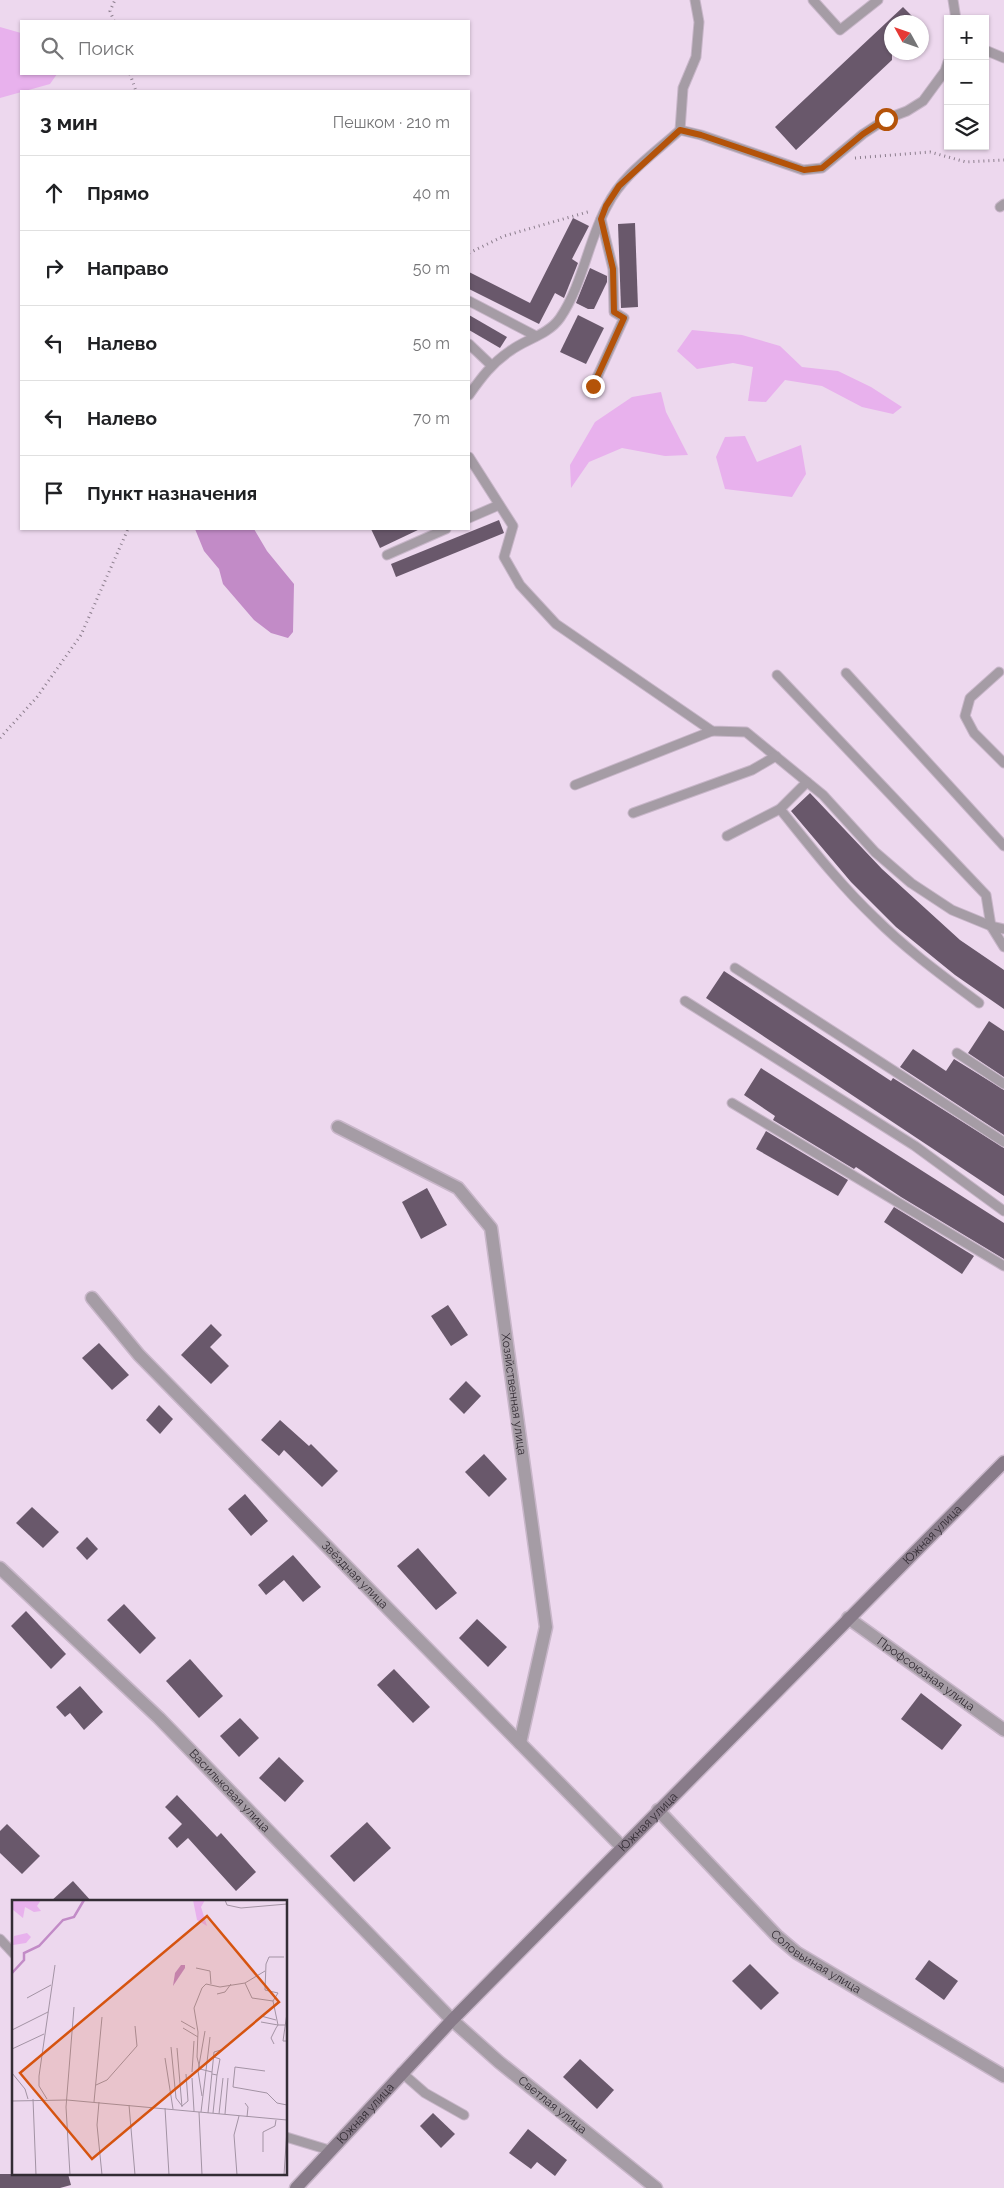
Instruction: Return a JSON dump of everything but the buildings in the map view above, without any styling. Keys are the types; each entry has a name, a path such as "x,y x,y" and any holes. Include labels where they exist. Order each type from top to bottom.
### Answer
{"street":[{"name":"Хозяйственная улица","path":"338,1127 458,1188 491,1228 546,1627 520,1743"},
{"name":"Звёздная улица","path":"92,1298 139,1355 622,1847"},
{"name":"Южная улица","path":"296,2188 401,2072 1004,1462"},
{"name":"Васильковая улица","path":"0,1568 159,1718 452,2020"},
{"name":"Профсоюзная улица","path":"848,1618 1004,1730"},
{"name":"Соловьиная улица","path":"658,1810 777,1936 797,1953 1004,2076"},
{"name":"Светлая улица","path":"452,2020 499,2062 656,2188"}],"lane":[{"path":"470,394 491,365 511,350 549,330 560,319 571,298 606,206 619,186 680,130 683,88 696,57 699,22 695,0"},
{"path":"813,0 840,30 878,0"},
{"path":"954,0 956,15"},
{"path":"989,52 1004,58"},
{"path":"680,130 701,135 804,170 822,168 863,134 886,119 907,111 923,101 944,72"},
{"path":"593,386 624,318 614,312 613,269 601,219"},
{"path":"470,302 536,336"},
{"path":"470,345 491,365"},
{"path":"470,378 479,382"},
{"path":"470,458 513,526 504,557 520,585 556,624 712,731"},
{"path":"470,518 499,505"},
{"path":"387,555 444,530"},
{"path":"999,672 970,698 965,716 974,733 1004,763"},
{"path":"846,673 1004,846"},
{"path":"777,675 986,895 991,926 1004,947"},
{"path":"575,785 712,731 746,732 822,795 875,852 911,884 952,910 991,926 1004,929"},
{"path":"633,812 752,770 776,756"},
{"path":"727,836 780,809 807,782"},
{"path":"780,809 819,858 875,918 925,962 979,1003"},
{"path":"735,968 1004,1142"},
{"path":"685,1001 915,1146 1004,1211"},
{"path":"957,1053 1004,1084"},
{"path":"732,1103 1004,1266"},
{"path":"0,1939 12,1952"},
{"path":"401,2072 425,2093 464,2115"},
{"path":"288,2138 329,2150"}],"path":[{"path":"114,20 110,11 115,0"},
{"path":"130,75 136,90"},
{"path":"834,159 930,152 966,162 1004,160"},
{"path":"470,253 504,236 606,206"},
{"path":"0,738 37,697 81,635 128,530"}],"shaded area":[{"path":"0,27 20,33 20,75 56,75 50,84 29,90 20,90 20,92 0,98"},
{"path":"692,330 742,335 780,346 802,367 838,371 871,387 902,407 893,414 862,407 822,386 785,380 766,402 748,401 753,367 733,363 697,369 677,351"},
{"path":"661,392 666,412 688,455 665,456 622,448 589,462 571,488 570,465 595,422 632,397"},
{"path":"745,436 757,462 801,445 806,474 792,497 725,489 716,457 725,437"},
{"path":"195,530 255,530 267,551 294,584 293,632 288,638 271,633 254,620 223,584 219,569 204,551"}],"route":[{"path":"593,386 624,318 614,312 613,269 601,219 606,206 619,186 680,130 701,135 804,170 822,168 863,134 886,119"}]}
